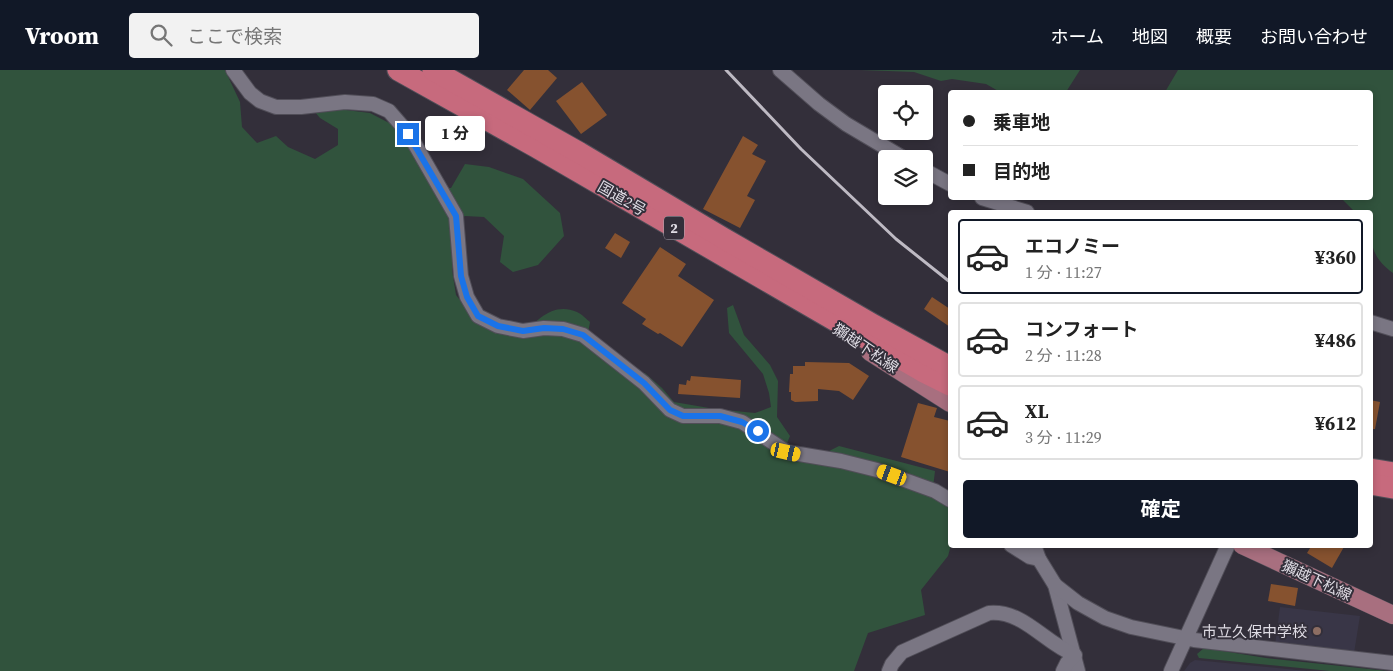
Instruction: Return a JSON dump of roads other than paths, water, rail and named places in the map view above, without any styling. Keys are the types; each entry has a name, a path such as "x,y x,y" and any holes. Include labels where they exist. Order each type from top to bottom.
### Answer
{"highway":[{"name":"国道2号","path":"398,70 536,147 922,371 948,384"},
{"name":"国道2号","path":"433,70 580,153 889,334 948,366"},
{"path":"1373,469 1393,472"},
{"path":"1373,485 1393,488"}],"main road":[{"name":"獺越下松線","path":"784,292 874,355 948,401"},
{"name":"獺越下松線","path":"1248,548 1393,615"}],"street":[{"path":"233,70 250,93 260,101 276,107 301,107 345,102 372,104 389,111 408,134 456,216 461,276 467,297 478,316 498,326 523,331 544,328 563,329 583,335 644,383 670,410 683,416 720,416 742,422 786,452 841,461 877,470 936,492 948,499"},
{"path":"780,70 818,104 846,124 890,150"},
{"path":"933,175 948,183"},
{"path":"988,200 1021,210"},
{"path":"1373,323 1393,329"},
{"path":"1015,548 1030,557 1039,559"},
{"path":"1035,548 1039,559 1055,585 1078,671"},
{"path":"1171,671 1227,548"},
{"path":"1055,585 1078,603 1105,618 1131,627 1229,645 1393,664"},
{"path":"889,671 902,652 989,613 1000,612 1015,616 1065,652 1074,655"},
{"path":"1063,671 1067,662 1074,655"}],"railway":[{"path":"726,70 801,149 896,239 948,280"}],"place":[{"name":"市立久保中学校","path":"1317,631"}]}
